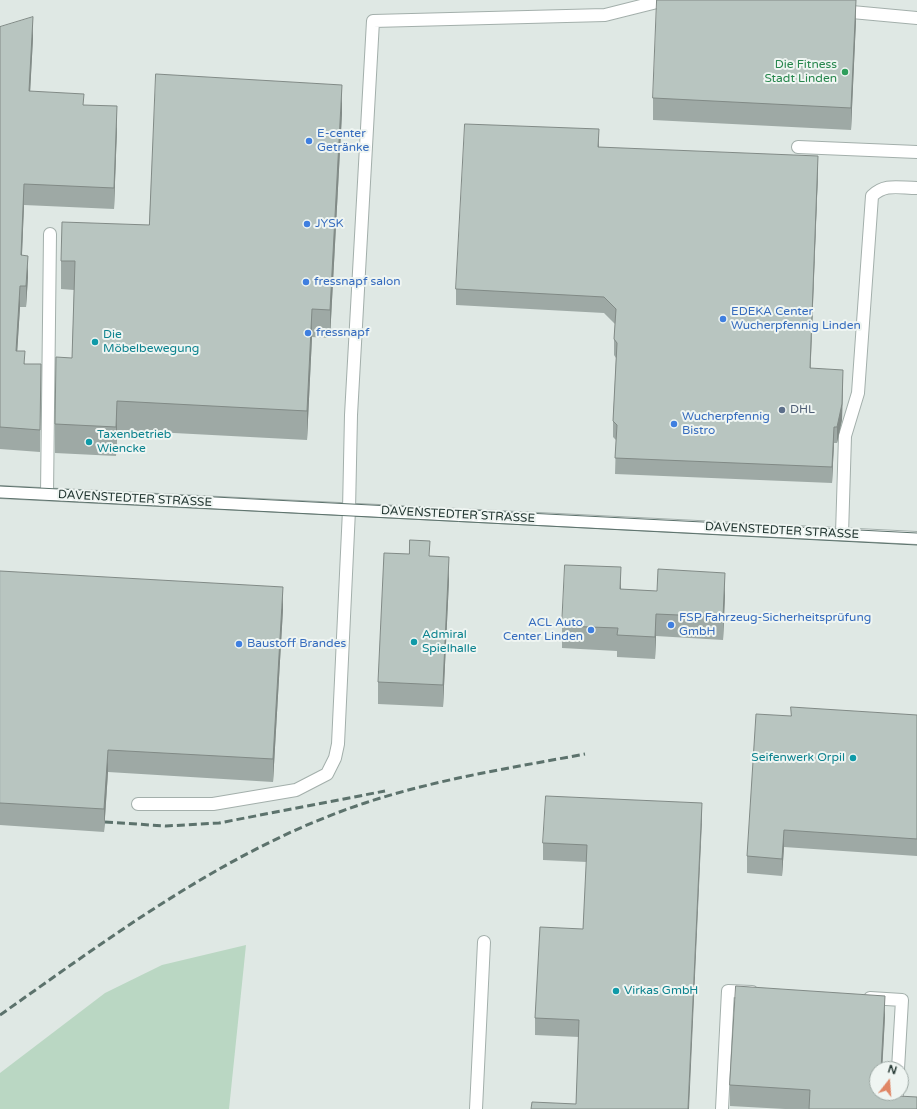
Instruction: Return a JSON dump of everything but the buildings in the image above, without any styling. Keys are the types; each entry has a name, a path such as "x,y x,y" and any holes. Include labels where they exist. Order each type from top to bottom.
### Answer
{"street":[{"path":"138,804 213,804 296,790 327,774 335,758 338,744 349,510 351,415 373,21 605,15 665,0"},
{"path":"833,11 917,18"},
{"path":"798,147 917,152"},
{"path":"842,534 845,436 858,393 872,196 879,189 889,187 917,188"},
{"path":"47,494 50,234"},
{"name":"DAVENSTEDTER STRASSE","path":"0,492 917,538"},
{"path":"476,1109 484,942"},
{"path":"722,1109 728,991 767,993"},
{"path":"854,998 902,1000 898,1061"}],"green space":[{"path":"246,945 229,1109 0,1109 0,1073 105,993 162,965"}],"tram line":[{"path":"0,486 917,533"},
{"path":"0,498 917,545"}],"railway":[{"path":"0,1015 175,895 268,843 316,821 365,803 419,787 585,754"},
{"path":"105,822 166,826 219,823 385,791"}],"place":[{"name":"Die Fitness Stadt Linden","path":"845,72"},
{"name":"E-center Getränke","path":"309,141"},
{"name":"JYSK","path":"307,224"},
{"name":"fressnapf salon","path":"306,282"},
{"name":"EDEKA Center Wucherpfennig Linden","path":"723,319"},
{"name":"fressnapf","path":"308,333"},
{"name":"Die Möbelbewegung","path":"95,342"},
{"name":"DHL","path":"782,410"},
{"name":"Wucherpfennig Bistro","path":"674,424"},
{"name":"Taxenbetrieb Wiencke","path":"89,442"},
{"name":"FSP Fahrzeug-Sicherheitsprüfung GmbH","path":"671,625"},
{"name":"ACL Auto Center Linden","path":"591,630"},
{"name":"Admiral Spielhalle","path":"414,642"},
{"name":"Baustoff Brandes","path":"239,644"},
{"name":"Seifenwerk Orpil","path":"853,758"},
{"name":"Virkas GmbH","path":"616,991"}]}
